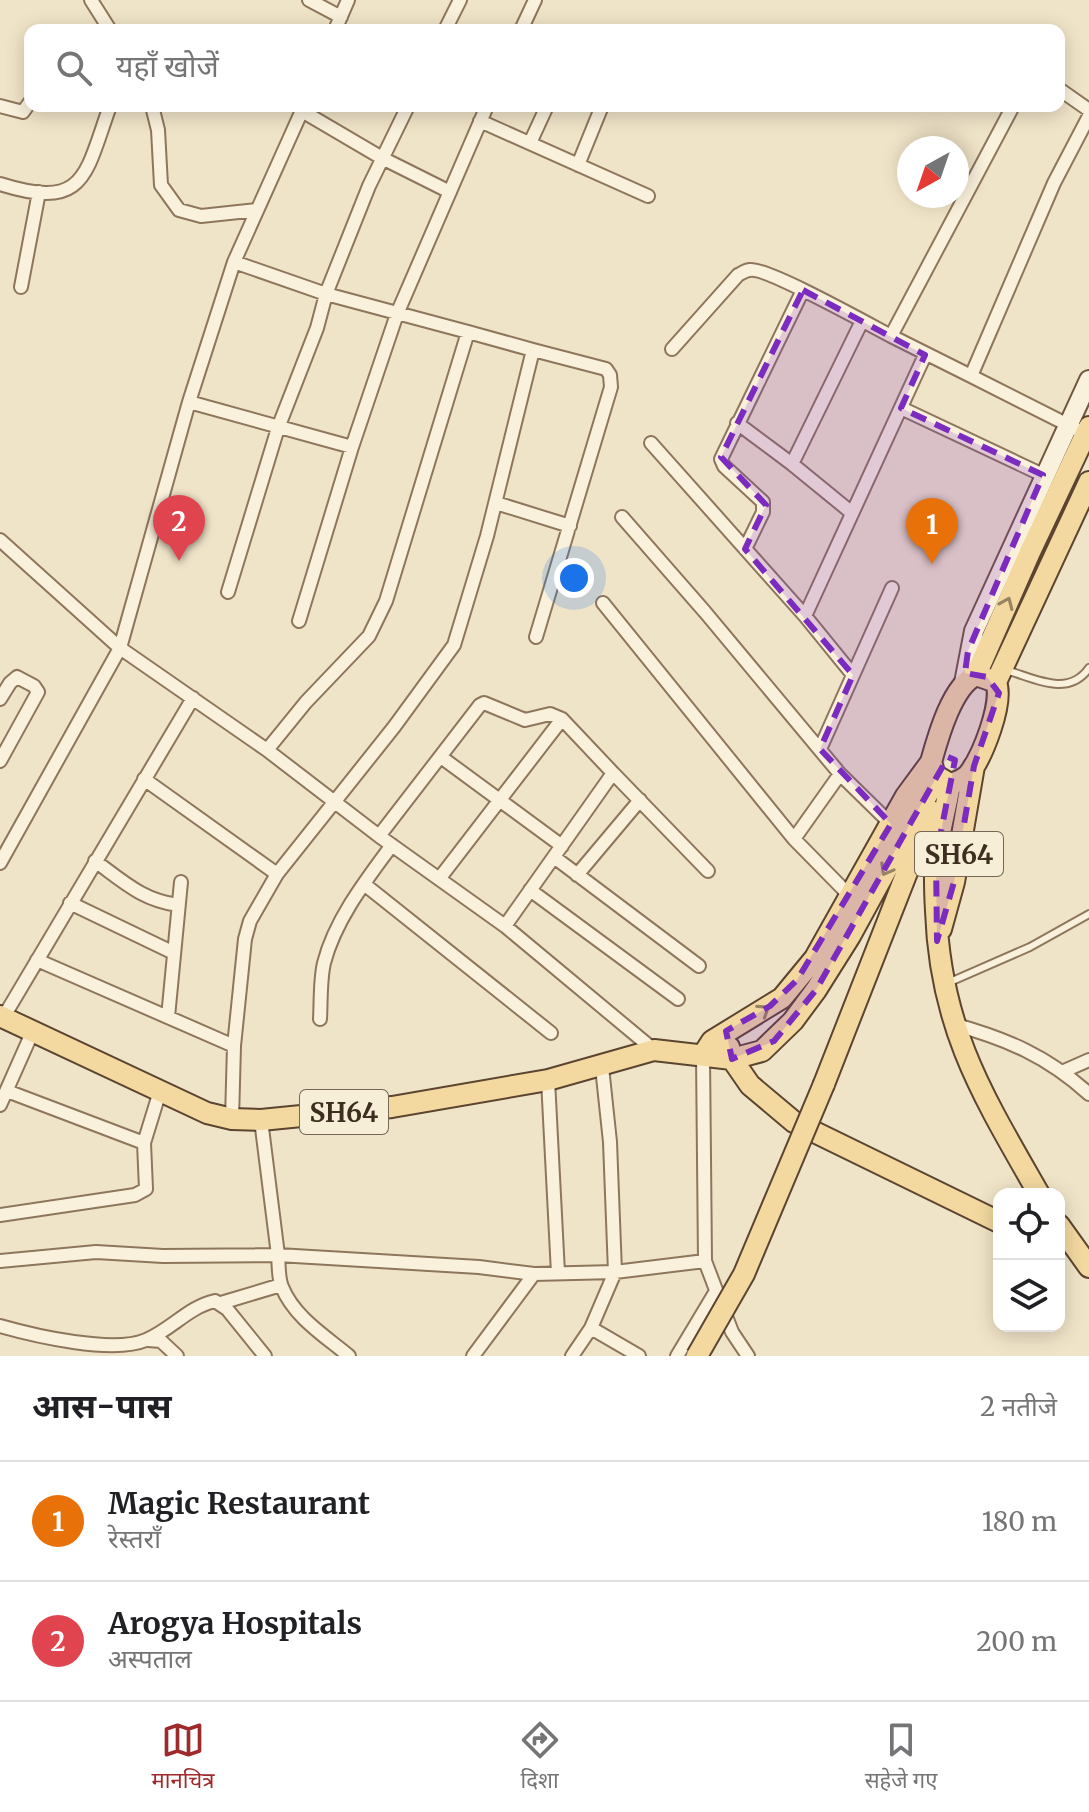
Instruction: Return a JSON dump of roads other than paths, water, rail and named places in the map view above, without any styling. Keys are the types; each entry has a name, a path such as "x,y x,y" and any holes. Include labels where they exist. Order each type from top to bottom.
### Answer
{"main road":[{"path":"984,677 1030,552 1081,429"},
{"path":"697,1356 744,1274 824,1084 940,776 947,717 984,677 1089,482"},
{"path":"940,776 966,777 974,766 999,693 984,677"},
{"name":"SH64","path":"937,941 954,882 974,766"},
{"name":"SH64","path":"703,1055 712,1041 782,998 815,958 906,796 940,776"},
{"name":"SH64","path":"940,776 936,857 937,941 943,985 953,1024 973,1073 1036,1188"},
{"name":"SH64","path":"2,1017 207,1113 232,1119 261,1120 392,1107 548,1080 654,1050 732,1059 762,1051 816,990 940,776"},
{"path":"726,1031 732,1059 750,1085 794,1122 993,1219"},
{"path":"1065,1234 1087,1266"},
{"path":"1065,1254 1087,1266"}],"street":[{"path":"91,0 106,24"},
{"path":"309,0 341,17"},
{"path":"338,24 348,0"},
{"path":"448,24 460,0"},
{"path":"524,24 535,0"},
{"path":"1065,93 1089,110"},
{"path":"0,106 24,111"},
{"path":"0,184 39,192 57,193 70,189 78,183 87,168 108,112"},
{"path":"154,112 158,130 161,185 179,210 201,216 257,210"},
{"path":"0,863 120,648 189,402 234,262 302,112"},
{"path":"308,112 382,158 450,192"},
{"path":"228,592 278,428 317,328 326,294 382,158 405,112"},
{"path":"299,621 352,447 397,314 484,112"},
{"path":"530,143 544,112"},
{"path":"578,165 600,112"},
{"path":"891,336 1010,112"},
{"path":"971,376 1054,183 1089,116"},
{"path":"480,121 648,196"},
{"path":"21,287 39,192"},
{"path":"234,262 326,294 606,369 611,387 536,637"},
{"path":"672,349 738,275 750,269 761,271 925,355 1081,429"},
{"path":"745,549 763,512 763,502 721,462 803,290"},
{"path":"792,464 862,321"},
{"path":"267,750 306,702 369,636 380,613 468,332"},
{"path":"232,1119 234,1046 245,939 250,921 277,874 394,727 454,645 496,503 533,350"},
{"path":"805,616 925,355"},
{"path":"984,677 974,631 1043,475 1081,429 1089,380"},
{"path":"189,402 352,447"},
{"path":"901,408 1043,475"},
{"path":"737,423 852,513"},
{"path":"651,443 805,616 853,675"},
{"path":"496,503 570,526"},
{"path":"622,517 840,774 891,824"},
{"path":"0,540 120,648 267,750 379,836 505,926 654,1050"},
{"path":"820,749 892,588"},
{"path":"603,603 794,839 851,897"},
{"path":"0,699 17,677 34,686 38,692 0,761"},
{"path":"2,1017 193,698"},
{"path":"379,836 484,703 525,720 550,714 562,719 708,871"},
{"path":"439,879 562,719"},
{"path":"441,757 498,799 558,851 577,875 699,966"},
{"path":"505,926 613,773"},
{"path":"794,839 840,774"},
{"path":"144,779 277,874"},
{"path":"577,875 640,800"},
{"path":"320,1019 324,964 335,934 364,884 392,845"},
{"path":"95,861 141,895 156,902 178,905"},
{"path":"168,1017 181,882"},
{"path":"364,884 551,1033"},
{"path":"530,890 678,999"},
{"path":"70,903 174,953"},
{"path":"37,960 234,1046"},
{"path":"953,1024 1002,1038 1064,1071 1089,1094"},
{"path":"0,1105 32,1033"},
{"path":"703,1055 705,1261 732,1332 748,1356"},
{"path":"1064,1071 1089,1060"},
{"path":"572,1356 591,1328 615,1272 610,1142 602,1067"},
{"path":"548,1080 558,1273"},
{"path":"7,1091 144,1143"},
{"path":"0,1215 146,1189 144,1143 160,1091"},
{"path":"261,1120 281,1285 309,1323 349,1356"},
{"path":"0,1261 96,1252 163,1256 278,1255 479,1267 534,1274 615,1272 705,1261"},
{"path":"473,1356 534,1274"},
{"path":"221,1303 281,1285"},
{"path":"677,1356 716,1291"},
{"path":"0,1326 42,1337 127,1346 148,1340 200,1304 215,1301 221,1303 265,1356"},
{"path":"591,1328 639,1356"},
{"path":"148,1340 161,1341 177,1356"}],"lane":[{"path":"984,677 1061,686 1073,683 1089,668"},
{"path":"943,985 1030,947 1089,914"}],"place":[{"name":"Arogya Hospitals","path":"179,561"},
{"name":"Magic Restaurant","path":"932,564"}]}
